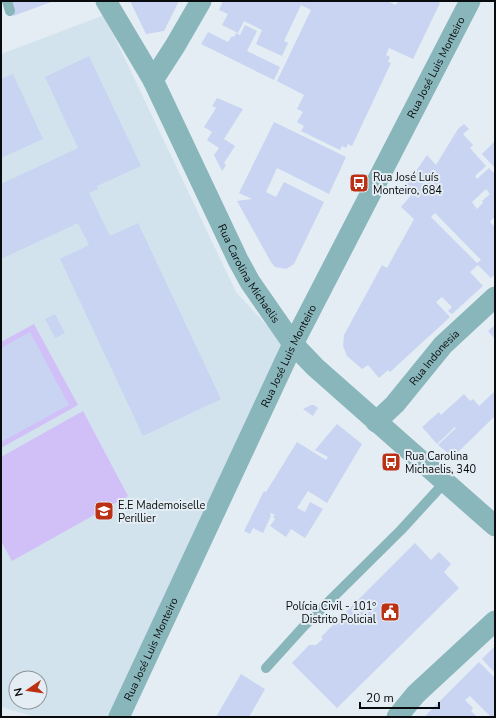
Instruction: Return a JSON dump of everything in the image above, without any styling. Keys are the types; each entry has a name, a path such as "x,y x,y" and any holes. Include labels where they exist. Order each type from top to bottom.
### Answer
{"street":[{"name":"Rua Carolina Michaelis","path":"106,1 153,80 250,282 293,344 330,382 495,526"},
{"path":"153,80 201,1"},
{"name":"Rua José Luis Monteiro","path":"119,717 293,344 470,1"},
{"name":"Rua Indonesia","path":"376,422 395,404 443,345 495,297"},
{"path":"397,717 416,694 495,621"}],"lane":[{"path":"7,1 10,11"},
{"path":"266,668 304,626 401,530 445,482"}],"shaded area":[{"name":"E.E Mademoiselle Perillier","path":"104,15 236,292 284,344 110,717 35,717 11,710 48,710 48,670 8,670 8,709 1,707 1,54"},
{"path":"34,324 78,405 1,448 1,342"},
{"path":"83,411 128,496 12,561 1,541 1,457"}],"building":[{"path":"9,1 54,1 13,16"},
{"path":"130,1 179,1 164,31 146,34"},
{"path":"223,1 387,1 396,5 398,1 436,1 440,3 413,59 389,48 386,55 390,57 388,62 391,63 352,146 348,144 346,148 342,146 340,150 301,131 304,126 297,122 303,112 297,109 304,95 277,81 311,10 301,5 284,41 288,43 282,56 256,44 262,30 244,21 238,33 222,25 228,14 219,10"},
{"path":"245,25 257,31 247,51 280,67 274,80 201,44 208,32 228,42 236,33 240,35"},
{"path":"89,56 141,166 97,186 98,189 89,193 110,236 138,223 221,399 143,436 60,259 89,245 78,223 1,259 1,184 78,148 45,77"},
{"path":"13,74 43,139 1,158 1,79"},
{"path":"217,98 243,109 224,139 235,146 224,163 226,165 222,171 214,155 219,148 207,140 212,132 204,127 216,108 212,106"},
{"path":"274,122 346,157 329,194 277,168 266,192 276,197 284,182 324,202 294,264 286,269 275,267 271,262 237,201 252,199 239,193"},
{"path":"464,124 469,129 463,134 473,145 470,148 486,166 475,176 477,179 489,168 495,174 495,220 493,218 490,222 495,227 495,274 491,278 478,265 470,272 483,286 452,314 448,311 452,307 442,297 436,302 450,317 390,372 388,370 379,378 368,365 362,369 347,356 343,346 344,335 382,265 387,268 414,219 401,207 415,191 407,184 427,155 436,165 458,129","holes":["486,189 490,194 482,201 483,203 477,209 472,202","435,213 481,260 477,263 431,217"]},
{"path":"495,141 495,168 482,154"},
{"path":"55,314 65,333 55,338 45,319"},
{"path":"495,325 495,339 488,331"},
{"path":"30,332 69,405 1,442 1,348"},
{"path":"495,391 495,416 453,457 438,445 456,428 455,427 437,444 422,427 439,412 441,415 464,394 470,401 473,399 479,406"},
{"path":"311,405 318,408 313,416 303,409"},
{"path":"337,424 362,444 327,503 308,491 297,508 305,512 310,502 323,509 305,538 291,529 286,537 270,526 275,519 273,517 275,515 271,513 263,533 253,528 250,534 244,531 264,491 266,492 297,442 326,460 328,457 315,450"},
{"name":"Polícia Civil - 101º Distrito Policial","path":"415,543 431,560 439,552 451,564 444,572 459,588 337,708 292,663 309,645 316,645 323,639 321,637"},
{"path":"495,646 495,673 482,659"},
{"path":"479,662 495,678 495,717 491,717 470,696 465,700 473,708 471,711 477,717 428,717 426,715"},
{"path":"241,674 265,689 249,717 216,717"}],"place":[{"name":"Rua José Luís Monteiro, 684","path":"359,183"},
{"name":"Rua Carolina Michaelis, 340","path":"391,462"},
{"name":"E.E Mademoiselle Perillier","path":"104,511"},
{"name":"Polícia Civil - 101º Distrito Policial","path":"390,612"}]}
